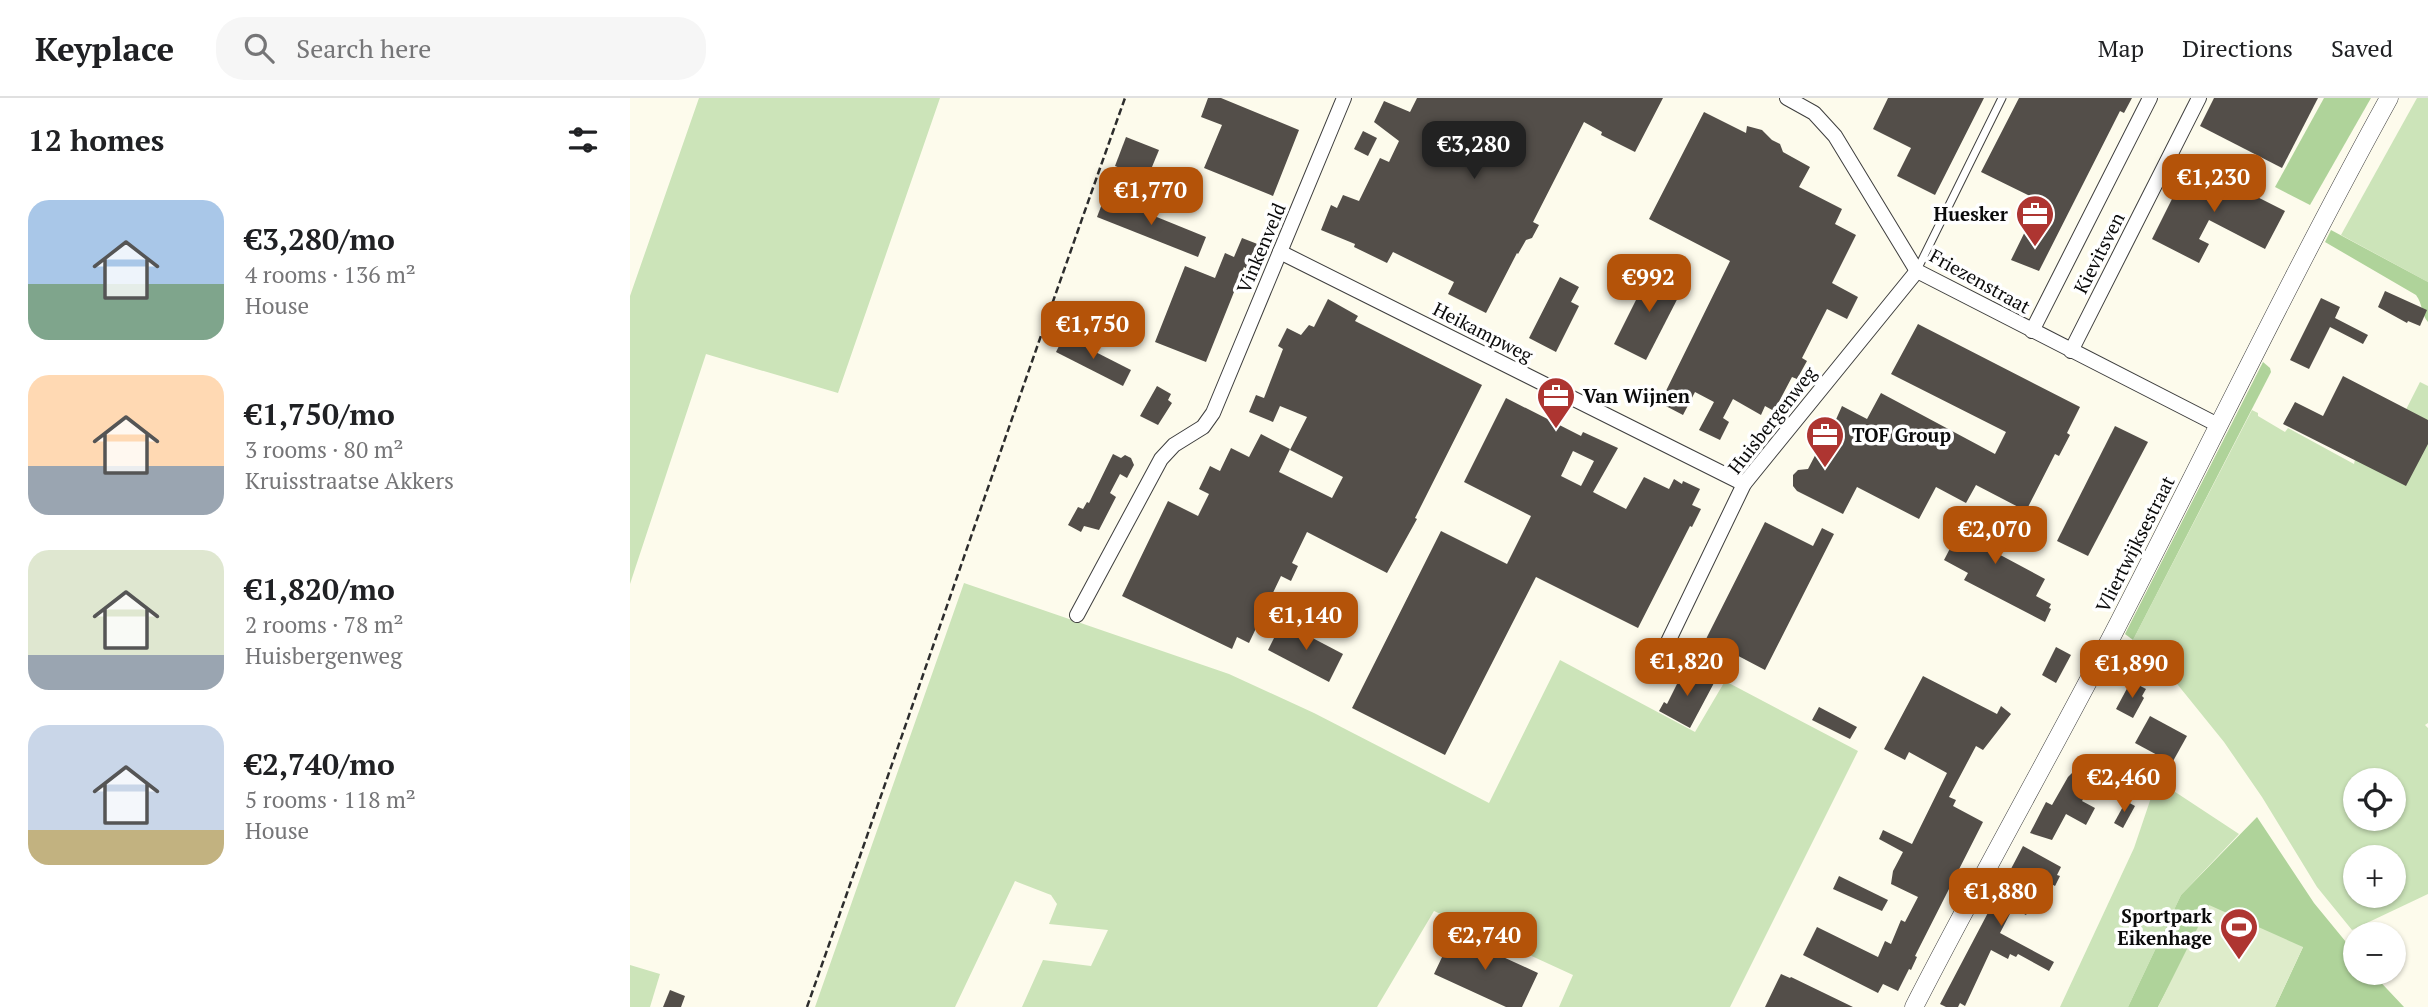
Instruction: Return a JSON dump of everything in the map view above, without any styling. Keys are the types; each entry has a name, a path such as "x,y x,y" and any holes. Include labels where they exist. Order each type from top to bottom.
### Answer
{"street":[{"name":"Vinkenveld","path":"1077,615 1161,459 1174,445 1203,427 1213,413 1345,98"},
{"name":"Kievitsven","path":"2032,331 2150,98"},
{"name":"Kievitsven","path":"2071,351 2199,98"},
{"name":"Vliertwijksestraat","path":"1914,1007 1977,884 2099,660 2343,180 2389,98"},
{"name":"Friezenstraat","path":"1793,99 1814,113 1835,136 1917,271 2218,425"},
{"name":"Heikampweg","path":"1280,252 1744,484"},
{"name":"Huisbergenweg","path":"1665,648 1744,484 1917,271"}],"lane":[{"path":"1917,271 2002,98"}],"path":[{"path":"807,1007 1125,98"}],"green space":[{"path":"699,98 940,98 838,393 706,354 630,584 630,296"},
{"path":"2324,98 2371,98 2310,205 2275,187"},
{"path":"2417,98 2428,98 2428,282 2341,235"},
{"path":"2331,230 2428,282 2428,322 2416,295 2325,242"},
{"path":"2263,362 2271,372 2133,640 2125,634"},
{"path":"2420,382 2428,386 2428,723 2425,725 2428,728 2428,894 2406,904 2406,845 2343,845 2343,908 2398,908 2369,922 2345,922 2317,887 2262,797 2224,742 2161,664 2133,640 2252,410 2285,432 2288,428 2354,464 2357,450 2389,443"},
{"path":"964,583 1229,674 1314,713 1489,803 1560,660 1695,732 1725,681 1858,751 1730,1007 1559,1007 1573,975 1434,911 1377,1007 1022,1007 1043,960 1091,966 1108,930 1049,924 1057,904 1051,895 1015,881 955,1007 815,1007"},
{"path":"2157,780 2239,834 2181,895 2128,1007 2060,1007 2134,848"},
{"path":"2257,817 2314,903 2343,938 2343,985 2383,985 2404,1007 2275,1007 2303,947 2175,975 2158,1007 2128,1007 2181,895"},
{"name":"Sportpark Eikenhage","path":"2209,905 2303,947 2275,1007 2158,1007"},
{"path":"630,965 660,974 650,1007 630,1007"}],"building":[{"path":"1208,98 1221,98 1299,130 1273,196 1204,168 1222,125 1201,117"},
{"path":"1417,98 1663,98 1635,152 1601,135 1602,132 1584,122 1533,222 1539,225 1532,238 1526,240 1517,253 1486,313 1448,294 1454,282 1393,252 1387,263 1354,247 1355,244 1321,230 1331,205 1337,208 1343,195 1359,201 1380,158 1389,162 1399,141 1374,122 1384,101 1410,112"},
{"path":"1888,98 1984,98 1935,195 1897,176 1911,148 1873,129"},
{"path":"2019,98 2132,98 2124,113 2120,111 2039,271 2011,260 2040,201 1981,172"},
{"path":"2214,98 2318,98 2282,168 2200,126"},
{"path":"1704,112 1746,133 1747,126 1762,130 1780,144 1783,152 1810,167 1799,187 1842,209 1835,224 1856,235 1832,283 1858,297 1847,319 1827,309 1802,358 1807,361 1797,379 1792,377 1774,411 1765,406 1761,415 1733,399 1723,418 1729,422 1720,440 1699,430 1714,402 1695,392 1683,415 1660,403 1730,261 1649,219"},
{"path":"1363,131 1377,138 1368,156 1354,149"},
{"path":"1126,137 1159,150 1147,179 1115,166"},
{"path":"2190,163 2285,211 2265,249 2209,220 2199,239 2209,244 2199,263 2152,239"},
{"path":"1105,196 1206,237 1198,257 1097,217"},
{"path":"1242,238 1260,245 1247,269 1244,267 1206,362 1155,342 1185,266 1215,278 1225,253 1234,257"},
{"path":"1652,268 1685,284 1646,360 1614,344"},
{"path":"1560,277 1579,287 1571,302 1579,306 1556,352 1529,338"},
{"path":"2385,291 2427,310 2420,326 2408,321 2407,323 2378,307"},
{"path":"2321,298 2340,307 2335,318 2368,335 2363,344 2330,327 2309,369 2290,360"},
{"path":"1328,299 1358,316 1355,321 1482,385 1415,518 1417,519 1387,573 1307,532 1292,563 1298,566 1291,581 1281,576 1249,643 1237,637 1232,649 1122,596 1168,501 1198,516 1209,494 1199,489 1210,466 1220,471 1231,448 1249,457 1261,434 1290,449 1279,472 1332,498 1343,477 1290,450 1307,417 1280,406 1273,422 1249,412 1256,395 1264,398 1283,349 1278,346 1287,328 1301,335 1309,325 1314,327"},
{"path":"1918,324 2080,407 2067,433 2070,435 2059,456 2055,454 2026,511 1976,485 1966,503 1936,487 1919,519 1857,487 1843,514 1797,491 1793,486 1793,475 1798,470 1808,469 1822,442 1825,444 1842,406 1867,419 1881,393 1995,454 2006,432 1891,374"},
{"path":"1064,336 1131,370 1123,386 1056,352"},
{"path":"2343,376 2428,420 2428,444 2406,486 2283,424 2295,402 2323,416"},
{"path":"1157,386 1171,394 1168,400 1172,403 1158,425 1140,416"},
{"path":"1506,398 1581,436 1583,432 1618,448 1593,492 1626,509 1644,477 1669,489 1674,479 1700,489 1692,505 1701,509 1638,628 1536,577 1445,755 1352,708 1441,531 1507,564 1531,516 1464,482","holes":["1573,451 1594,461 1581,486 1561,476"]},
{"path":"2115,426 2148,442 2088,556 2057,541"},
{"path":"1113,454 1121,458 1125,455 1131,458 1134,465 1127,478 1120,474 1110,493 1116,497 1099,530 1084,526 1081,532 1068,525 1078,507 1083,509 1087,502 1089,503"},
{"path":"1971,508 2004,525 1991,550 2045,579 2036,596 2051,604 2045,622 1964,580 1968,573 1944,560"},
{"path":"1765,522 1813,546 1822,528 1834,534 1765,670 1706,639"},
{"path":"1282,622 1343,654 1329,682 1268,650"},
{"path":"2056,647 2071,655 2056,683 2042,675"},
{"path":"1685,668 1714,683 1690,728 1659,711 1664,702 1667,704"},
{"path":"1923,676 1997,714 2001,706 2011,714 1983,750 1976,746 1949,797 1956,800 1953,806 1983,822 1915,956 1917,957 1911,970 1909,969 1898,991 1883,984 1878,993 1803,955 1817,927 1878,957 1885,941 1891,944 1901,920 1905,922 1918,897 1891,884 1893,871 1903,852 1879,839 1883,830 1912,844 1947,773 1909,752 1905,760 1884,749"},
{"path":"2131,681 2146,689 2133,718 2116,709"},
{"path":"1819,707 1857,727 1850,739 1812,720"},
{"path":"2150,716 2187,736 2172,763 2135,743"},
{"path":"2078,767 2088,772 2096,768 2106,774 2100,785 2090,788 2082,801 2095,808 2086,825 2066,814 2052,840 2030,833 2046,802 2052,805 2068,777 2074,774"},
{"path":"2126,801 2135,806 2123,828 2114,823"},
{"path":"2023,846 2061,867 2057,875 2060,876 2055,886 2026,870 2016,889 2022,892 2020,896 2033,903 2026,915 2013,908 2000,933 2054,962 2049,971 2018,954 2016,957 2010,954 2008,959 1991,950 1965,1006 1960,1003 1958,1007 1940,1004"},
{"path":"1839,876 1888,900 1882,911 1833,889"},
{"path":"1453,934 1470,942 1473,934 1483,938 1479,946 1538,973 1522,1007 1506,1007 1434,974"},
{"path":"1781,974 1791,977 1853,1007 1765,1007"},
{"path":"670,990 685,996 681,1007 663,1007"}],"place":[{"name":"Huesker","path":"2035,248"},
{"name":"Van Wijnen","path":"1556,430"},
{"name":"TOF Group","path":"1825,469"},
{"name":"Sportpark Eikenhage","path":"2239,961"}]}
